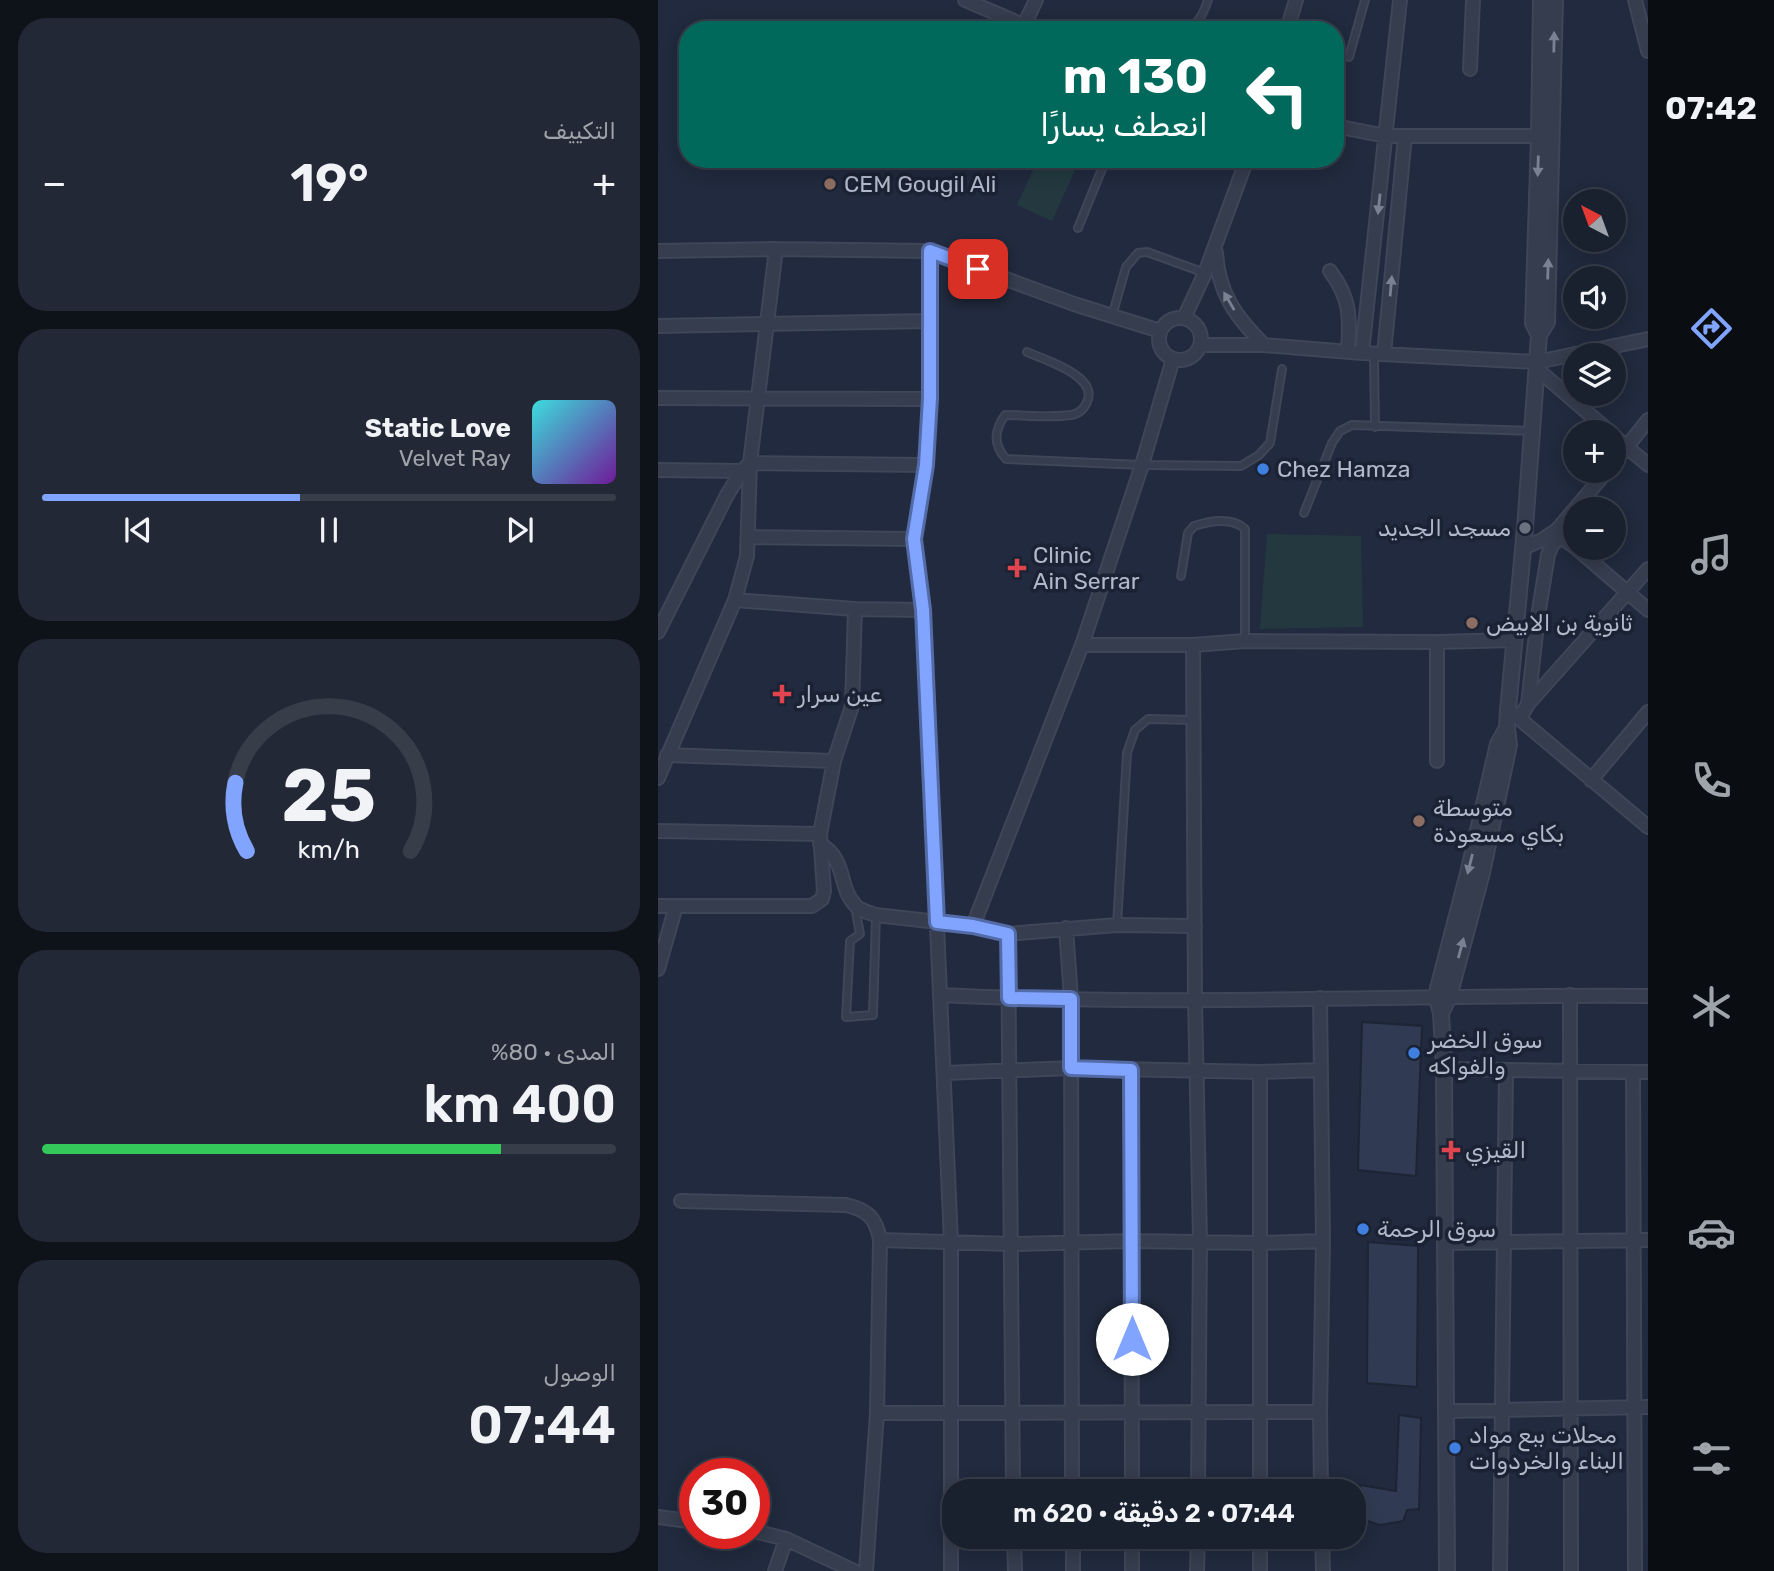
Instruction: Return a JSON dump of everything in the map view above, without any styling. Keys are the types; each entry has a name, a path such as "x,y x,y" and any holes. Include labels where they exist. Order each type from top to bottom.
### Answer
{"street":[{"path":"965,0 1016,21"},
{"path":"1031,21 1036,0"},
{"path":"1290,21 1296,0"},
{"path":"1373,354 1386,136 1400,0"},
{"path":"1469,69 1474,0"},
{"path":"1541,0 1546,136"},
{"path":"1447,1571 1442,997 1482,873 1507,763 1507,728 1514,714 1513,640 1537,366 1539,335 1533,323 1555,0"},
{"path":"1635,0 1648,51"},
{"path":"1344,128 1386,136 1546,136"},
{"path":"1373,354 1405,136"},
{"path":"1184,318 1216,247 1244,168"},
{"path":"1216,247 1221,286 1244,326 1264,345"},
{"path":"658,778 735,600 747,556 746,467 758,398 776,249"},
{"path":"658,251 930,251 1160,331"},
{"path":"930,251 930,398 926,465 914,539 923,610 945,1073 951,1242 951,1571"},
{"path":"1330,271 1342,287 1347,301 1350,319 1348,352"},
{"path":"1184,318 1196,325 1202,338 1197,352 1186,359 1173,359 1162,351 1160,331 1170,320 1184,318"},
{"path":"658,326 929,321"},
{"path":"1200,345 1264,345 1537,366 1648,339"},
{"path":"973,926 1082,645 1142,466 1173,359"},
{"path":"1537,366 1597,420"},
{"path":"658,398 930,398"},
{"path":"1648,421 1626,447 1648,466"},
{"path":"658,470 926,465"},
{"path":"658,632 727,495 746,467"},
{"path":"1523,548 1557,530 1597,483"},
{"path":"748,537 914,539"},
{"path":"1528,704 1548,555 1552,545 1561,537 1563,538"},
{"path":"1591,560 1648,610"},
{"path":"1514,714 1528,704 1648,569"},
{"path":"735,600 855,609 923,610"},
{"path":"658,906 812,906 822,899 824,891 820,839 834,761 852,706 855,609"},
{"path":"1082,645 1193,645 1245,641 1513,640"},
{"path":"1437,642 1437,761"},
{"path":"1193,645 1195,1000 1200,1241 1198,1479"},
{"path":"1591,780 1648,712"},
{"path":"1514,714 1648,827"},
{"path":"667,755 834,761"},
{"path":"658,831 820,839 835,856 855,906 876,915 973,926 1008,934 1117,925 1195,926"},
{"path":"658,969 676,906"},
{"path":"1066,928 1071,999 1072,1479"},
{"path":"1008,934 1013,1479"},
{"path":"942,995 1195,1000 1648,996"},
{"path":"1570,995 1571,1571"},
{"path":"1320,998 1323,1241 1321,1479"},
{"path":"945,1073 1071,1068 1197,1072 1321,1070"},
{"path":"1444,1069 1648,1072"},
{"path":"1131,1070 1132,1479"},
{"path":"1500,1571 1506,1070"},
{"path":"1260,1072 1260,1479"},
{"path":"1633,1072 1635,1571"},
{"path":"681,1201 846,1205 863,1209 873,1220 880,1240 877,1413 866,1571"},
{"path":"880,1240 1012,1244 1323,1241"},
{"path":"1444,1243 1648,1240"},
{"path":"1445,1411 1648,1407"},
{"path":"877,1413 1320,1412"},
{"path":"658,1517 679,1520"},
{"path":"770,1535 786,1539 853,1571"},
{"path":"775,1571 786,1539"},
{"path":"1014,1549 1015,1571"},
{"path":"1073,1549 1073,1571"},
{"path":"1132,1549 1132,1571"},
{"path":"1198,1549 1198,1571"},
{"path":"1260,1549 1260,1571"},
{"path":"1322,1549 1323,1571"}],"lane":[{"path":"1200,21 1208,0"},
{"path":"1349,57 1365,0"},
{"path":"1078,228 1102,168"},
{"path":"1112,316 1126,267 1138,253 1147,252 1205,273"},
{"path":"1027,352 1073,373 1086,383 1089,397 1084,408 1073,415 1005,415 995,436 996,448 1006,459 1142,466 1241,466 1259,455 1270,443 1282,369"},
{"path":"1373,354 1374,427"},
{"path":"1304,513 1332,443 1340,432 1352,425 1532,431"},
{"path":"1181,576 1188,533 1194,526 1231,521 1245,529 1245,641"},
{"path":"1117,925 1127,753 1135,730 1148,719 1195,719"},
{"path":"855,906 860,934 849,941 846,1017 873,1015 876,915"}],"green space":[{"path":"1034,168 1076,168 1052,221 1017,205"},
{"path":"1267,534 1361,536 1363,627 1260,629"}],"building":[{"path":"1362,1022 1422,1026 1416,1176 1358,1170"},
{"path":"1368,1242 1418,1246 1417,1387 1367,1383"},
{"path":"1399,1415 1421,1418 1419,1509 1407,1510 1403,1521 1380,1525 1366,1521 1366,1486 1396,1491"}],"place":[{"name":"CEM Gougil Ali","path":"830,184"},
{"name":"Chez Hamza","path":"1263,469"},
{"name":"مسجد الجديد","path":"1525,528"},
{"name":"Clinic Ain Serrar","path":"1017,568"},
{"name":"ثانوية بن الابيض","path":"1472,623"},
{"name":"عين سرار","path":"782,694"},
{"name":"متوسطة بكاي مسعودة","path":"1419,821"},
{"name":"سوق الخضر والفواكه","path":"1414,1053"},
{"name":"القيزي","path":"1451,1150"},
{"name":"سوق الرحمة","path":"1363,1229"},
{"name":"محلات ببع مواد البناء والخردوات","path":"1455,1448"}],"route":[{"path":"978,269 930,251 930,398 926,465 914,539 923,610 937,922 1008,934 1009,998 1071,999 1071,1068 1131,1070 1132,1339"}]}
